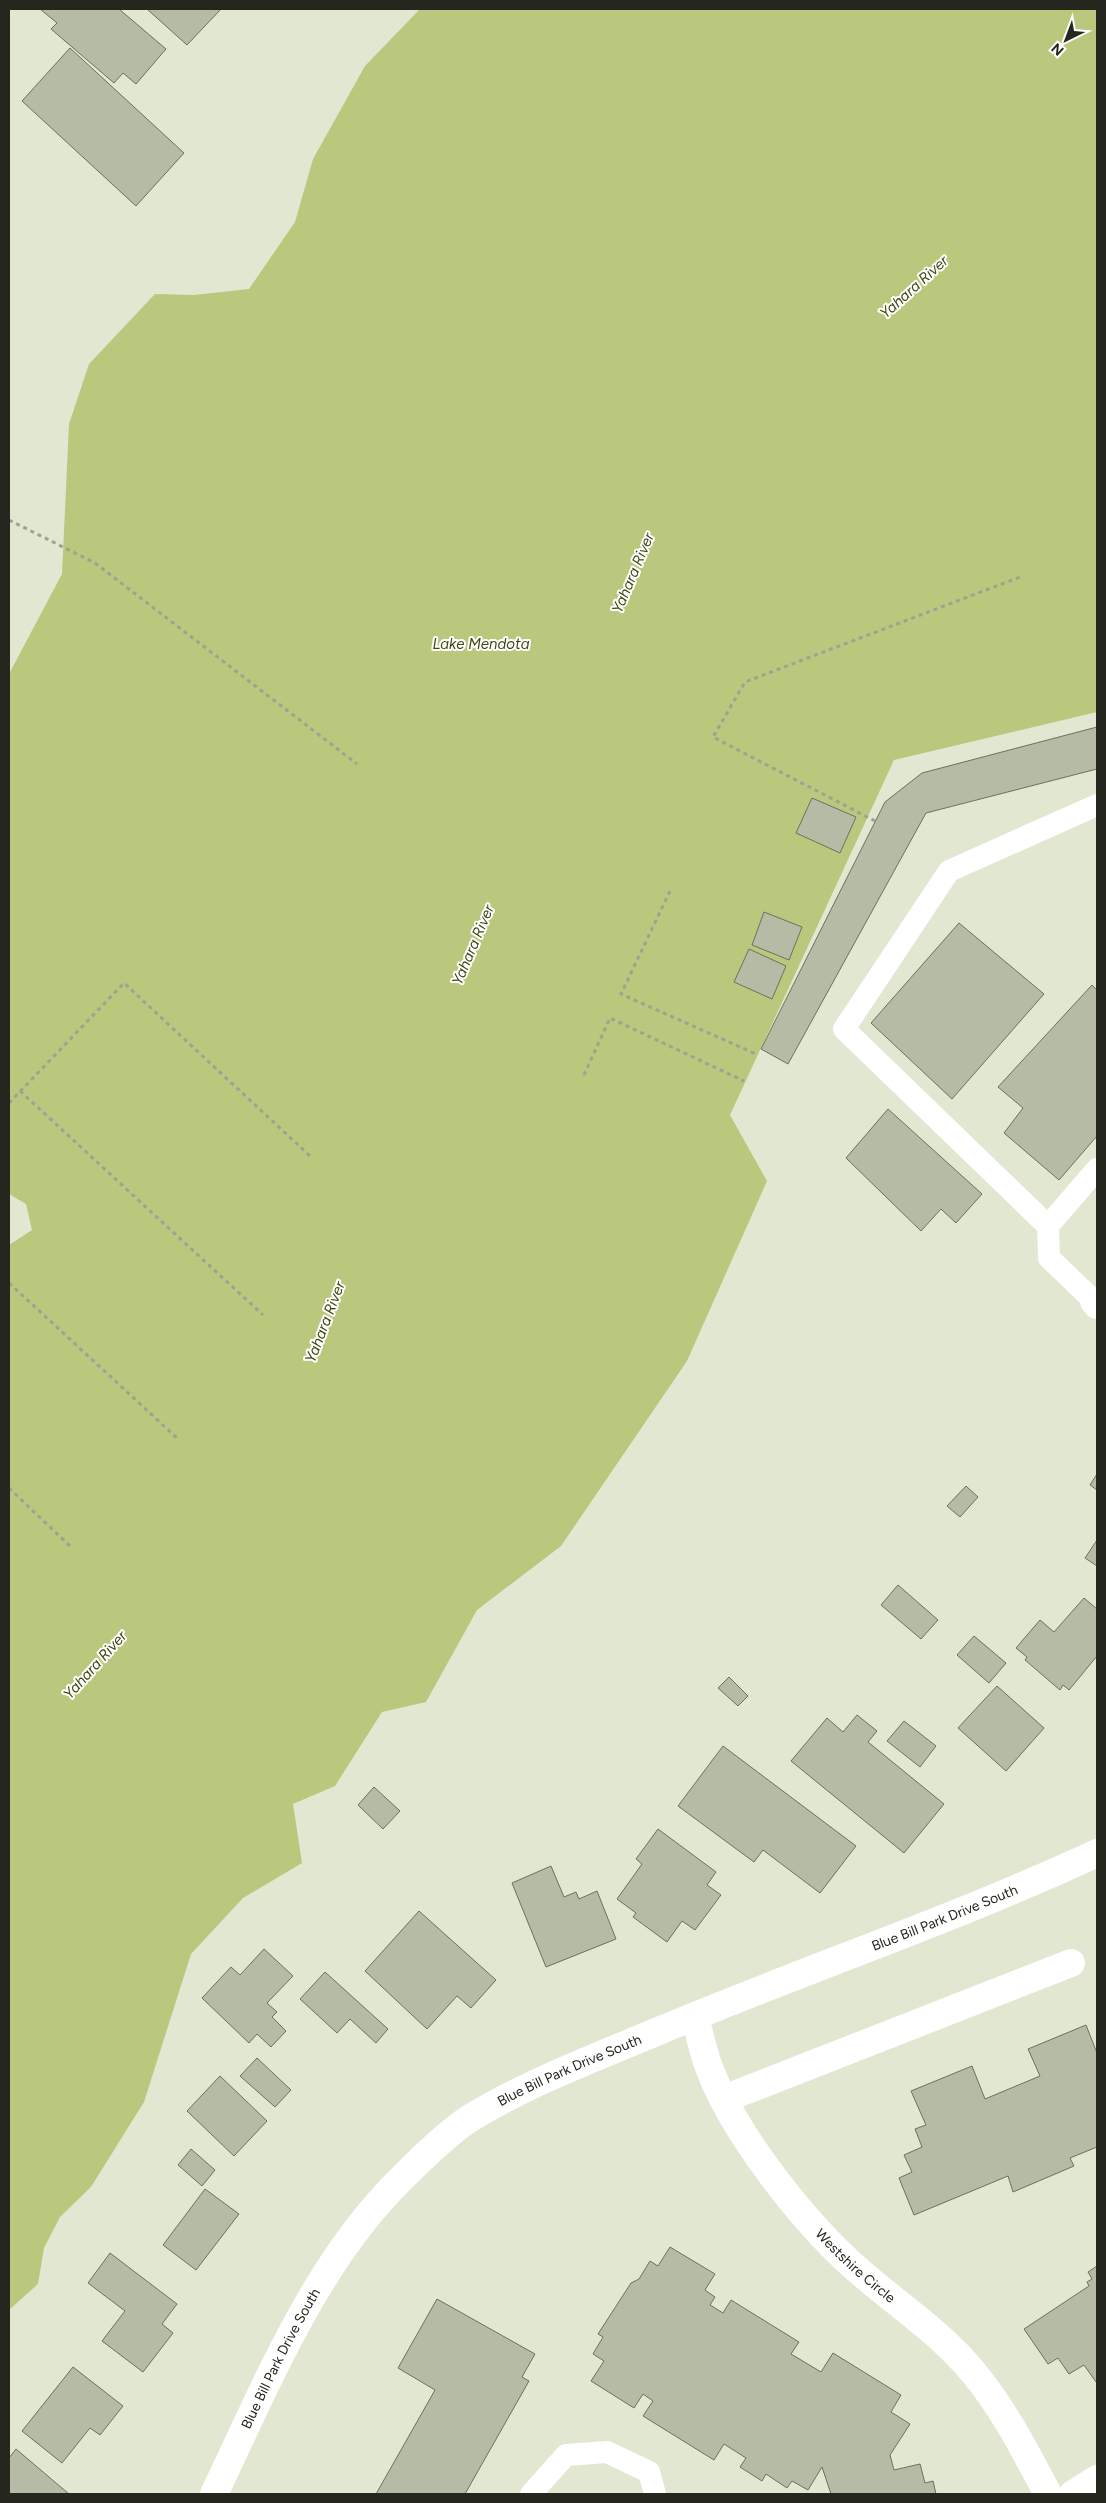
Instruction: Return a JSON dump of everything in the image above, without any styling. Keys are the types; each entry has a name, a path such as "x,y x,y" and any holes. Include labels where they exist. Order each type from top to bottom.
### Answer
{"street":[{"name":"Blue Bill Park Drive South","path":"214,2494 304,2310 326,2273 362,2223 403,2176 467,2120 553,2075 695,2016 964,1910 1097,1853"},
{"path":"724,2099 1071,1963"},
{"name":"Westshire Circle","path":"695,2016 707,2061 724,2099 743,2134 821,2233 864,2276 919,2320 973,2372 1015,2433 1048,2494"},
{"path":"1073,2494 1097,2479"}],"lane":[{"path":"1048,1226 844,1028 949,871 1097,805"},
{"path":"1096,1303 1049,1258 1048,1226 1097,1169"},
{"path":"531,2494 566,2455 607,2452 649,2472 655,2494"}],"path":[{"path":"9,520 96,563 357,764"},
{"path":"875,821 713,737 740,690 745,682 1020,577"},
{"path":"670,891 621,994 756,1054"},
{"path":"9,1103 124,982 310,1156"},
{"path":"584,1075 610,1018 744,1081"},
{"path":"20,1091 263,1315"},
{"path":"9,1283 177,1438"},
{"path":"9,1488 72,1548"}],"water":[{"name":"Lake Mendota","path":"420,9 1097,9 1097,712 894,760 730,1115 767,1181 687,1361 561,1546 477,1610 426,1702 382,1712 335,1786 293,1804 302,1863 243,1898 191,1954 144,2102 91,2187 60,2217 44,2248 38,2284 9,2310 9,1245 32,1230 26,1204 9,1194 9,674 62,574 69,424 89,364 155,294 194,295 249,289 295,222 313,159 365,66"}],"building":[{"path":"40,9 119,9 166,49 136,84 123,73 114,83 51,29 57,23"},
{"path":"147,9 221,9 187,45"},
{"path":"70,48 184,153 136,206 22,101"},
{"path":"1097,727 1097,769 926,813 788,1064 761,1049 885,802 922,773"},
{"path":"812,798 856,817 840,853 796,833"},
{"path":"764,912 802,927 789,960 752,945"},
{"path":"959,923 1044,994 952,1099 871,1023"},
{"path":"749,949 786,966 772,999 734,982"},
{"path":"1092,985 1097,990 1097,1136 1059,1180 1004,1133 1023,1108 998,1087"},
{"path":"888,1109 982,1194 956,1223 941,1209 921,1231 846,1158"},
{"path":"1097,1474 1097,1490 1090,1485"},
{"path":"966,1486 978,1497 960,1517 947,1506"},
{"path":"1097,1540 1097,1566 1085,1558"},
{"path":"898,1585 938,1620 921,1639 881,1605"},
{"path":"1084,1598 1097,1609 1097,1656 1069,1690 1063,1685 1060,1690 1025,1660 1027,1657 1016,1648 1040,1620 1054,1632"},
{"path":"974,1636 1006,1663 989,1683 957,1655"},
{"path":"729,1677 748,1696 738,1706 718,1688"},
{"path":"997,1686 1044,1728 1006,1771 958,1728"},
{"path":"857,1715 877,1731 868,1742 944,1804 904,1853 791,1761 827,1718 843,1732"},
{"path":"904,1721 936,1746 920,1767 887,1741"},
{"path":"723,1746 856,1846 820,1893 763,1850 754,1862 678,1806"},
{"path":"374,1787 400,1811 383,1829 358,1805"},
{"path":"658,1829 716,1872 707,1885 721,1895 695,1930 682,1921 667,1942 633,1917 636,1913 617,1899 642,1864 636,1859"},
{"path":"551,1866 564,1897 576,1892 579,1899 597,1891 616,1939 546,1967 512,1883"},
{"path":"419,1911 496,1980 471,2008 457,1996 427,2029 365,1971"},
{"path":"264,1949 293,1976 267,2003 277,2012 272,2017 286,2031 271,2047 257,2034 249,2043 202,1998 231,1967 240,1975"},
{"path":"325,1972 388,2029 376,2043 350,2019 337,2033 300,1999"},
{"path":"1086,2025 1097,2053 1097,2147 1070,2158 1074,2166 1013,2192 1008,2176 914,2215 899,2178 912,2172 904,2155 922,2147 915,2129 926,2125 911,2091 972,2066 985,2099 1040,2076 1028,2049"},
{"path":"257,2058 291,2090 275,2107 240,2076"},
{"path":"220,2076 267,2121 234,2156 187,2111"},
{"path":"191,2149 215,2170 202,2186 178,2165"},
{"path":"205,2189 239,2214 196,2270 163,2245"},
{"path":"670,2247 715,2274 705,2290 715,2297 710,2305 723,2313 731,2300 799,2342 791,2354 821,2372 833,2353 901,2395 891,2412 910,2424 890,2455 894,2470 920,2464 925,2483 933,2481 936,2494 831,2494 822,2467 808,2490 792,2481 787,2488 766,2474 762,2481 740,2467 746,2458 724,2444 714,2460 643,2416 653,2401 643,2394 634,2408 591,2381 604,2361 593,2354 603,2337 598,2334 631,2283 639,2279 650,2261 658,2266"},
{"path":"110,2253 177,2304 162,2324 173,2333 143,2372 102,2341 125,2311 88,2283"},
{"path":"1097,2266 1096,2382 1084,2365 1069,2374 1058,2358 1048,2364 1024,2329 1089,2286 1087,2282 1092,2279 1088,2272"},
{"path":"437,2299 535,2354 522,2377 529,2381 465,2494 376,2494 435,2390 398,2368"},
{"path":"73,2367 123,2406 100,2435 90,2428 62,2463 22,2431"},
{"path":"16,2449 69,2494 9,2494 9,2458"}],"water label":[{"name":"Yahara River","path":"914,287"},
{"name":"Yahara River","path":"633,573"},
{"name":"Yahara River","path":"473,945"},
{"name":"Yahara River","path":"325,1322"},
{"name":"Yahara River","path":"95,1665"}]}
